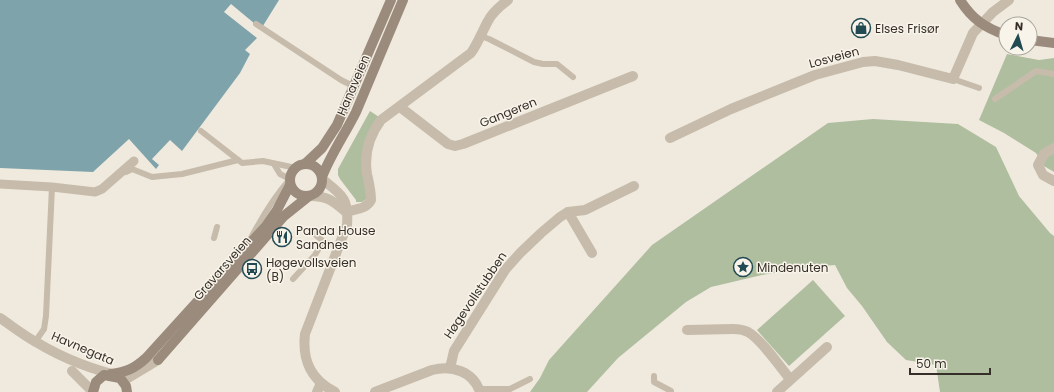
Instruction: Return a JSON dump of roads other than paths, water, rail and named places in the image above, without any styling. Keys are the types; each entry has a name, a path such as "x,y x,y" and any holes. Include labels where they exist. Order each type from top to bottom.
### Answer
{"main road":[{"name":"Hanaveien","path":"300,166 322,148 337,125 355,87 391,0"},
{"name":"Hanaveien","path":"322,178 330,158 348,129 356,112 403,0"},
{"path":"960,0 968,12 981,23 998,32"},
{"path":"1038,41 1054,43"},
{"path":"300,166 314,166 322,178 321,187 310,196 295,193 290,182 292,172 300,166"},
{"name":"Gravarsveien","path":"110,374 125,372 137,367 146,358 246,246 266,226 277,210 290,182"},
{"name":"Gravarsveien","path":"158,360 284,216 310,196"},
{"path":"93,392 96,382 104,375 120,378 126,386 127,392"}],"street":[{"path":"346,212 363,207 369,204 371,200 366,163 368,145 381,120 471,53 492,14 508,0"},
{"path":"953,79 974,33 981,23 1009,0"},
{"name":"Losveien","path":"670,138 731,109 815,75 862,62 875,61 898,64 953,79"},
{"name":"Gangeren","path":"400,107 448,144 455,146 633,76"},
{"path":"1054,148 1044,154 1038,165 1043,175 1054,181"},
{"path":"0,184 52,187 96,192 102,189 134,161"},
{"path":"322,178 339,192 345,200 347,225 305,334 304,346 306,358 319,388 335,392"},
{"name":"Høgevollstubben","path":"450,368 454,351 505,270 521,252 560,216 568,212 586,210 634,186"},
{"path":"310,196 328,198 346,212"},
{"path":"568,212 592,253"},
{"name":"Havnegata","path":"0,318 36,342 78,363 110,374 128,378 158,360"},
{"path":"687,330 739,329 749,333 758,339 790,379"},
{"path":"777,392 827,347"},
{"path":"375,392 432,370 442,368 450,368 465,373 472,378 480,391"},
{"path":"72,371 93,392"}],"lane":[{"path":"256,24 341,80 355,87"},
{"path":"481,36 534,62 543,64 557,64 573,77"},
{"path":"995,99 1036,71 1054,74"},
{"path":"953,79 979,88"},
{"path":"201,131 244,163 263,161 274,164 300,166"},
{"path":"36,342 44,329 46,316 52,187 97,187 132,168 152,177 182,174 238,160"},
{"path":"274,164 280,174 290,182"},
{"path":"214,238 217,227"},
{"path":"312,231 323,241 339,248"},
{"path":"293,279 315,255 323,241"},
{"path":"654,376 654,382 671,392"},
{"path":"480,391 510,389 530,379"}],"water":[{"path":"0,0 279,0 261,29 231,4 224,12 257,38 245,50 250,54 240,73 182,151 170,140 152,159 159,165 156,169 129,139 93,172 0,168"}],"place":[{"name":"Elses Frisør","path":"861,28"},
{"name":"Panda House Sandnes","path":"282,237"},
{"name":"Mindenuten","path":"743,267"},
{"name":"Høgevollsveien (B)","path":"252,269"}]}
